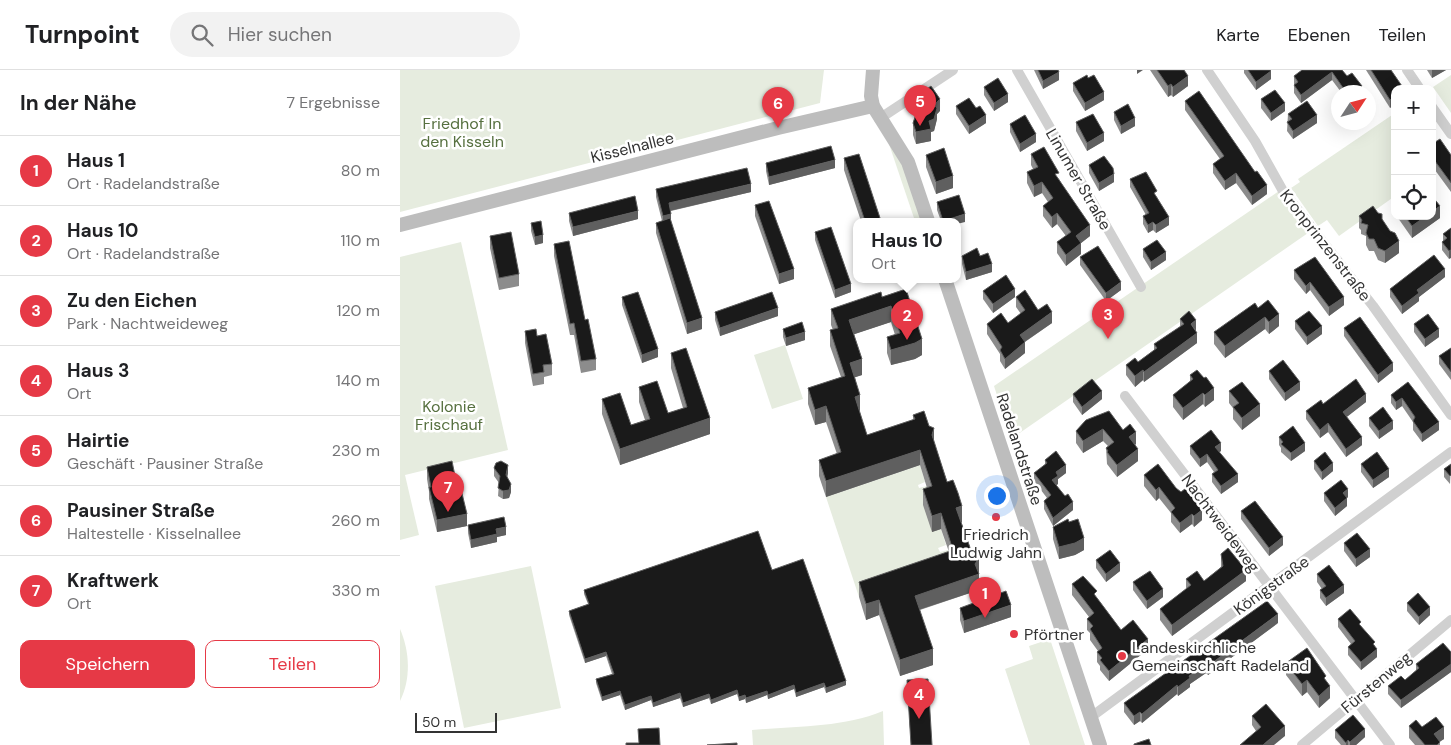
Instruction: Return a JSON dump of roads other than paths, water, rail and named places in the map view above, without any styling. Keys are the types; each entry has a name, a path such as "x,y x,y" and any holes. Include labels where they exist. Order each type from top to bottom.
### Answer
{"street":[{"path":"873,70 873,106 908,162 927,218"},
{"path":"880,119 953,70"},
{"name":"Linumer Straße","path":"1017,70 1141,287"},
{"name":"Kronprinzenstraße","path":"1207,70 1255,141 1283,191 1373,306 1451,415"},
{"path":"1407,70 1417,85"},
{"name":"Kisselnallee","path":"400,225 778,128 873,106"},
{"path":"1436,113 1451,134"},
{"name":"Radelandstraße","path":"946,283 1100,745"},
{"name":"Nachtweideweg","path":"1125,396 1390,745"},
{"name":"Königstraße","path":"1091,717 1451,452"},
{"name":"Fürstenweg","path":"1302,745 1451,620"}],"place":[{"name":"Hairtie","path":"920,126"},
{"name":"Pausiner Straße","path":"778,128"},
{"name":"Zu den Eichen","path":"1108,339"},
{"name":"Haus 10","path":"907,340"},
{"name":"Kraftwerk","path":"448,512"},
{"name":"Friedrich Ludwig Jahn","path":"996,517"},
{"name":"Haus 1","path":"985,618"},
{"name":"Pförtner","path":"1014,634"},
{"name":"Landeskirchliche Gemeinschaft Radeland","path":"1122,656"},
{"name":"Haus 3","path":"919,719"}],"park label":[{"name":"Friedhof In den Kisseln","path":"462,132"},
{"name":"Kolonie Frischauf","path":"449,415"}]}
